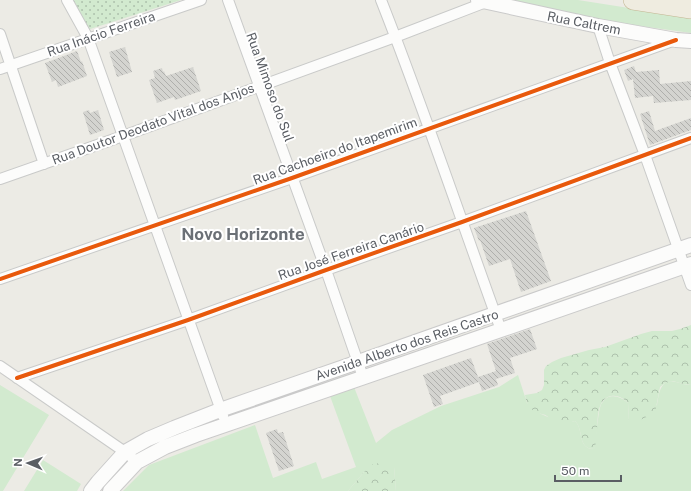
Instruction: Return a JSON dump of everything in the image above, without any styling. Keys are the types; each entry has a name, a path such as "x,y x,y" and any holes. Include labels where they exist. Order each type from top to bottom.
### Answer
{"highway":[{"path":"633,0 691,9"}],"main road":[{"name":"Rua Caltrem","path":"482,1 598,26 676,40 691,41"},
{"name":"Avenida Alberto dos Reis Castro","path":"91,491 125,452 148,439 220,410 685,247"},
{"name":"Avenida Alberto dos Reis Castro","path":"110,491 137,462 165,447 226,424 688,265"}],"street":[{"path":"67,0 88,38 226,424"},
{"name":"Rua Inácio Ferreira","path":"0,69 201,0"},
{"name":"Rua Mimoso do Sul","path":"228,0 326,270 363,377"},
{"path":"381,0 396,37 501,330"},
{"name":"Rua Doutor Deodato Vital dos Anjos","path":"0,179 396,37 482,1"},
{"path":"598,26 610,63 645,155 685,247 691,285"},
{"path":"0,34 44,164"},
{"name":"Rua Cachoeiro do Itapemirim","path":"0,279 292,178 676,40"},
{"name":"Rua José Ferreira Canário","path":"17,378 188,320 691,138"},
{"path":"0,366 125,452 137,462"}],"green space":[{"path":"71,0 181,0 87,30"},
{"path":"513,0 578,0 691,16 691,33 590,19"},
{"path":"691,325 691,385 673,381 665,383 660,387 655,413 638,421 629,422 628,403 622,398 618,396 611,396 605,399 601,404 599,411 597,436 594,449 585,446 578,424 575,421 564,425 558,425 546,415 533,410 526,401 525,395 537,393 542,390 544,385 544,370 546,366 552,362 589,350 605,347 652,331 672,331"},
{"path":"518,375 527,403 541,414 548,417 571,422 575,421 578,424 585,446 594,449 600,406 608,397 615,396 622,398 628,403 629,421 657,405 661,388 667,382 671,381 691,385 691,491 396,491 394,467 364,472 348,491 123,491 149,465 255,425 273,478 316,462 322,479 356,467 330,396 354,387 376,443 392,430 441,406 499,387"},
{"path":"0,385 49,415 3,491 0,491"},
{"path":"43,460 81,484 77,491 24,491"},
{"path":"387,462 394,467 396,491 348,491 373,464"}],"building":[{"path":"125,47 132,72 117,77 109,52"},
{"path":"77,51 87,76 58,87 56,80 52,82 45,63"},
{"path":"634,66 636,72 659,70 660,84 691,81 691,100 654,103 653,96 635,98 633,79 628,81 624,70"},
{"path":"193,67 201,91 175,100 174,97 157,103 149,80 155,78 153,71 162,68 166,76"},
{"path":"89,110 90,113 98,110 104,130 90,135 83,112"},
{"path":"649,111 655,131 691,118 691,130 650,145 640,114"},
{"path":"526,211 551,281 521,292 510,259 489,266 474,228"},
{"path":"530,329 537,349 510,358 515,373 496,379 498,385 482,391 479,382 440,396 443,404 434,407 423,375 471,358 478,377 496,371 487,344"},
{"path":"277,429 278,433 283,432 294,466 279,471 266,433"}],"cycle path":[{"path":"0,279 292,178 676,40"},
{"path":"17,378 188,320 691,138"}],"district":[{"name":"Novo Horizonte","path":"243,234"}]}
